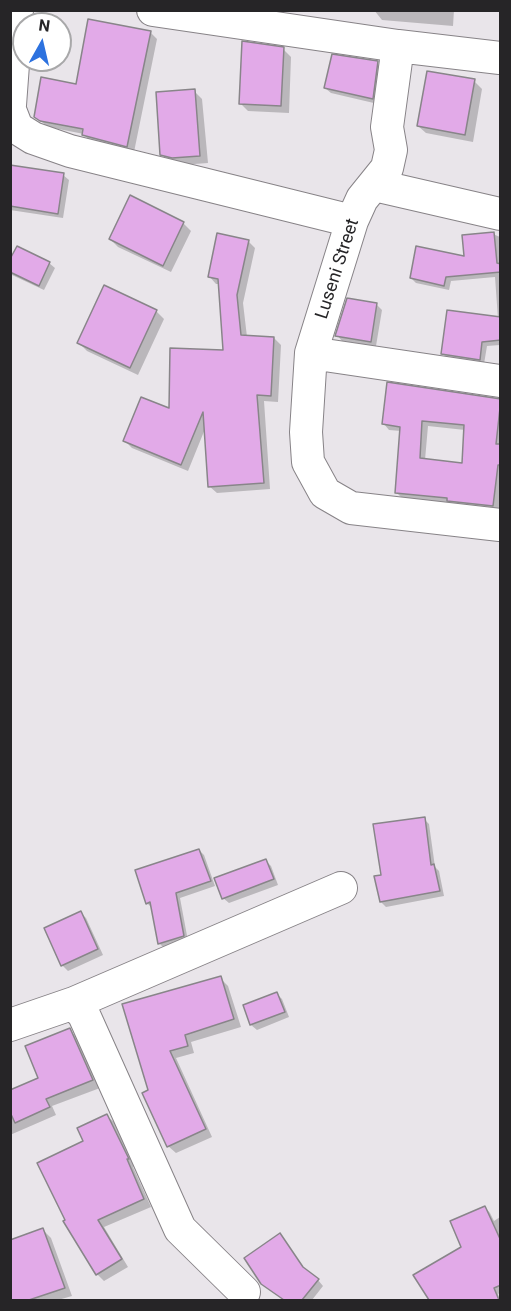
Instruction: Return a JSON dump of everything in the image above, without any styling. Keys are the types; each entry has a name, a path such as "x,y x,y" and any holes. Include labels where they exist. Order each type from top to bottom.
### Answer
{"street":[{"path":"17,10 12,119 33,138 70,151 352,221"},
{"path":"153,10 398,46 501,58"},
{"name":"Luseni Street","path":"398,46 387,127 391,150 387,168 362,199 352,221 311,353 306,432 308,462 325,493 351,508 501,525"},
{"path":"375,185 501,214"},
{"path":"311,353 501,381"},
{"path":"10,1025 74,1003 341,888"},
{"path":"74,1003 84,1015 180,1229 244,1292"}],"building":[{"path":"88,19 151,31 127,147 82,135 83,129 40,121 34,117 41,77 76,84"},
{"path":"242,41 284,47 281,106 239,104"},
{"path":"332,54 378,61 373,99 324,88"},
{"path":"427,71 475,79 465,135 417,126"},
{"path":"195,89 200,156 172,158 160,155 156,92"},
{"path":"10,165 64,173 58,214 10,206"},
{"path":"130,195 184,222 163,266 109,239"},
{"path":"494,232 497,263 501,264 501,272 446,277 444,286 410,278 416,246 464,256 462,235"},
{"path":"217,233 249,240 237,295 241,335 274,337 271,396 257,395 264,483 208,487 203,412 181,465 123,441 141,397 169,408 170,348 223,350 218,279 208,277"},
{"path":"17,246 50,262 39,286 10,272 10,259"},
{"path":"104,285 157,310 130,368 77,343"},
{"path":"347,298 377,303 371,342 335,336"},
{"path":"447,310 501,317 501,340 482,342 480,360 441,354"},
{"path":"387,382 501,399 496,444 501,444 501,465 498,465 493,506 447,501 447,498 395,493 400,427 382,424","holes":["422,421 464,425 462,463 420,458"]},
{"path":"425,817 431,865 434,864 440,891 380,902 374,876 381,875 373,824"},
{"path":"199,849 211,881 176,893 184,936 158,944 150,902 146,904 135,870"},
{"path":"266,859 274,879 222,899 214,878"},
{"path":"81,911 98,949 61,966 44,928"},
{"path":"221,976 234,1019 185,1035 188,1046 170,1051 206,1129 167,1147 142,1093 148,1090 122,1004"},
{"path":"277,992 285,1012 250,1025 243,1005"},
{"path":"70,1028 93,1080 46,1099 50,1107 15,1123 10,1112 10,1090 38,1078 25,1046"},
{"path":"107,1114 129,1159 127,1159 144,1199 98,1220 122,1259 96,1275 63,1221 65,1220 37,1163 83,1141 77,1128"},
{"path":"485,1206 501,1241 501,1285 494,1288 499,1300 429,1300 413,1275 461,1247 450,1221"},
{"path":"43,1228 65,1288 29,1300 10,1300 10,1240"},
{"path":"280,1233 303,1267 319,1279 302,1300 284,1300 261,1284 244,1258"}]}
